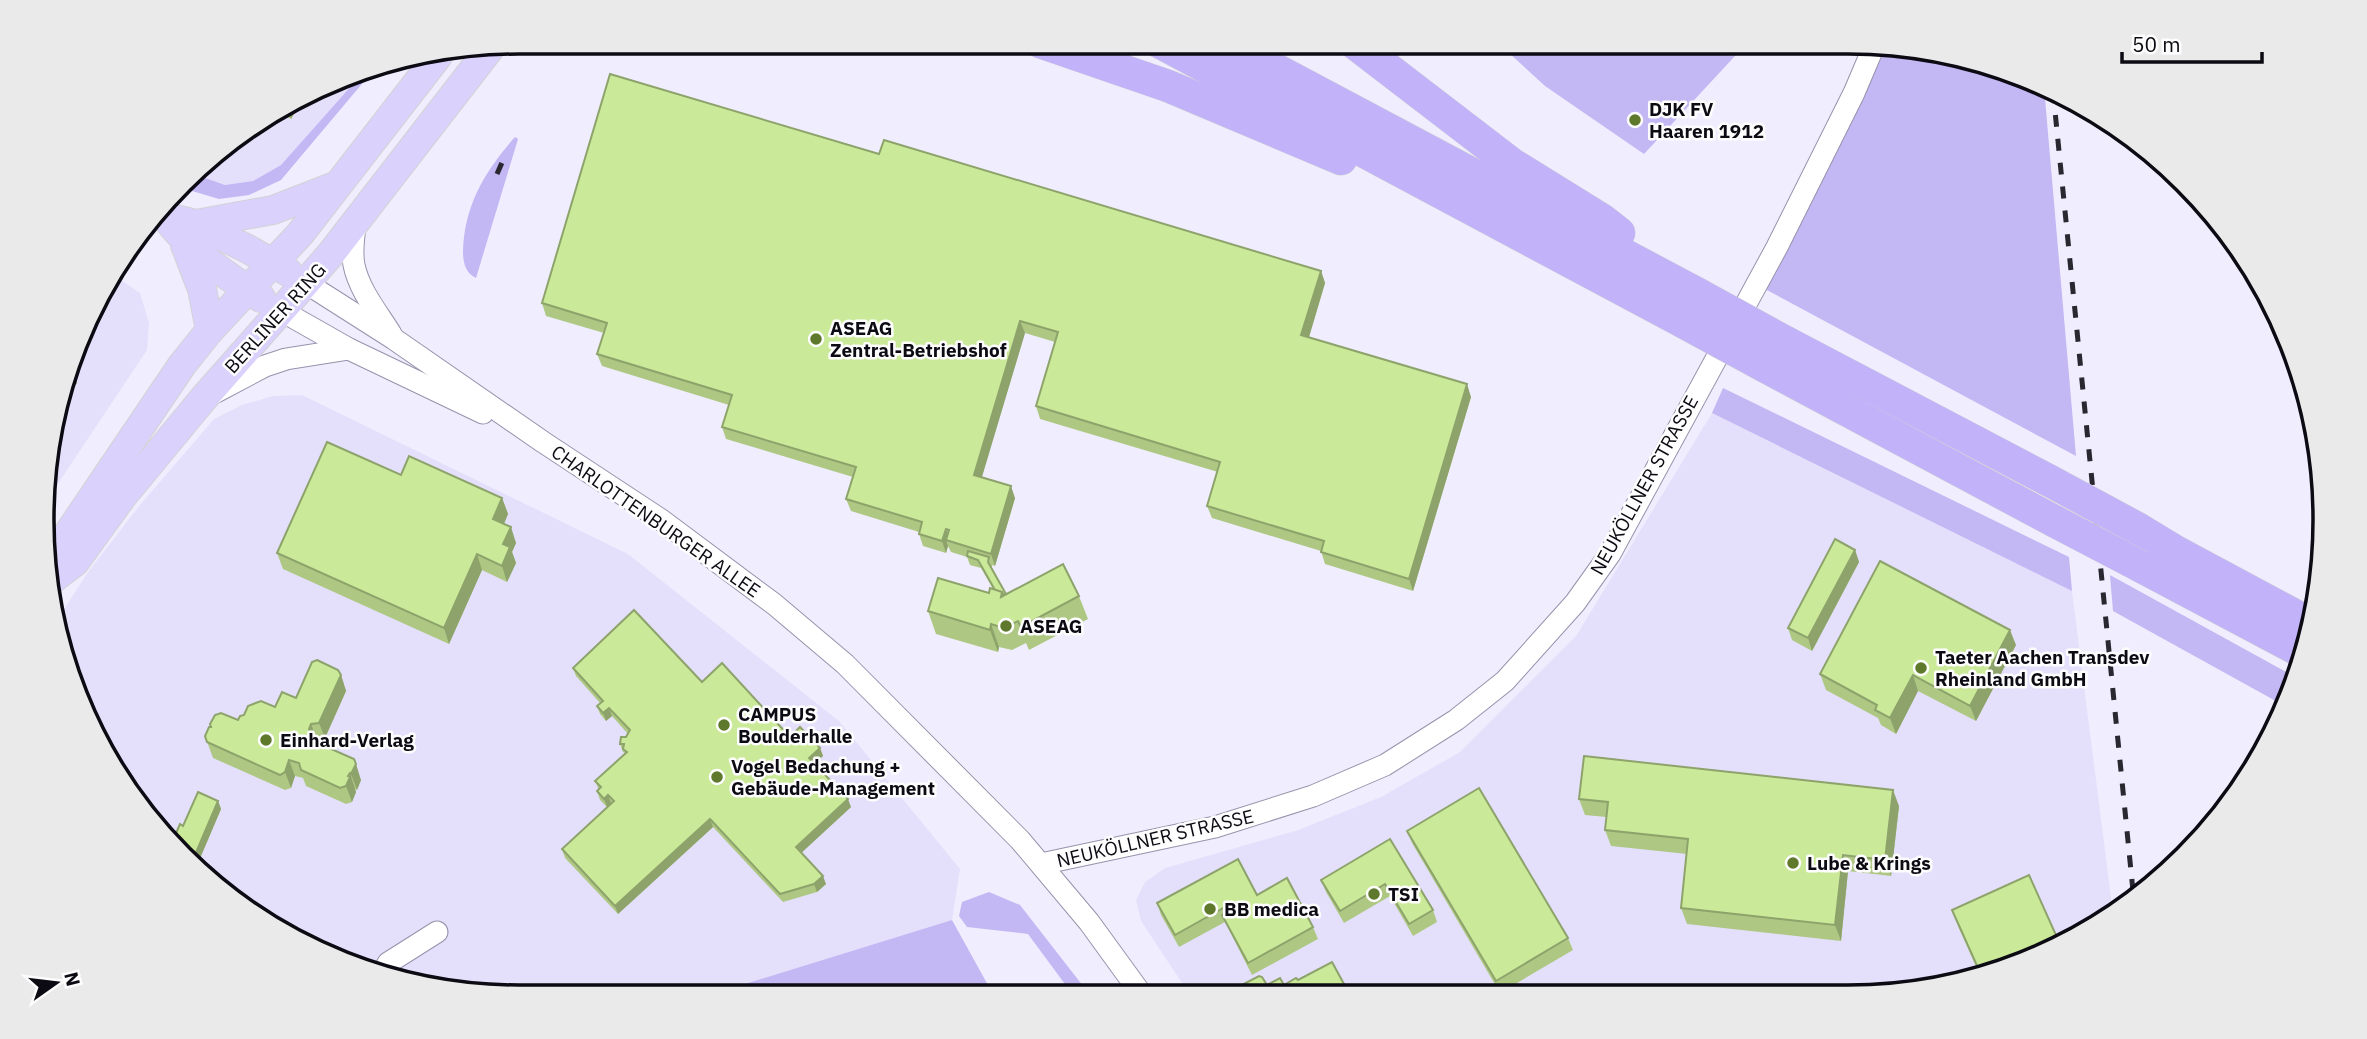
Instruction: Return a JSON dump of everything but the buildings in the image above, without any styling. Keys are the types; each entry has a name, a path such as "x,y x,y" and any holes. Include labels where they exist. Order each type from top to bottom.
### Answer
{"highway":[{"path":"1075,54 1168,86 1336,157 1449,196"},
{"path":"1182,54 2295,648"},
{"path":"1247,54 2050,481 2302,619"},
{"path":"1369,54 1512,164 1601,219 1698,294"}],"main road":[{"name":"BERLINER RING","path":"58,575 75,562 122,497 203,399 306,284 484,55"},
{"name":"BERLINER RING","path":"56,558 59,547 182,365 210,330 300,234 432,62"},
{"path":"190,233 273,210 335,186"},
{"path":"166,218 190,233 273,263 306,284"},
{"path":"190,233 210,330"},
{"name":"CHARLOTTENBURGER ALLEE","path":"190,233 214,267 282,311"}],"street":[{"name":"NEUKÖLLNER STRASSE","path":"1041,864 1214,827 1313,796 1385,765 1456,720 1505,681 1575,603 1610,554 1777,247 1870,55"},
{"path":"356,220 353,253 358,276 394,339"},
{"name":"CHARLOTTENBURGER ALLEE","path":"306,284 394,339 660,519 794,621 845,664 1020,839 1089,922 1135,985"},
{"name":"CHARLOTTENBURGER ALLEE","path":"282,311 349,349 543,442"},
{"path":"203,399 265,366 286,359 349,349"},
{"path":"387,965 437,932"}],"shaded area":[{"name":"DJK FV Haaren 1912","path":"1510,54 1737,54 1644,154 1545,86"},
{"path":"1883,55 1968,70 2045,98 2076,456 1763,288"},
{"path":"364,81 281,180 249,195 219,199 191,191 205,178 225,185 253,181 281,165 351,86"},
{"path":"351,86 281,165 253,181 225,185 205,178 236,150 261,133 314,102"},
{"path":"515,137 518,139 476,278 467,270 463,259 467,218 486,175"},
{"path":"121,280 140,293 149,323 147,350 55,488 63,429 79,370 102,314"},
{"path":"1723,388 2069,557 2072,591 1712,413"},
{"path":"302,395 628,554 839,721 960,869 952,920 742,985 489,984 429,976 370,960 314,937 236,889 170,826 133,778 102,725 90,698 63,610 88,572 140,505 214,419 242,405 273,396"},
{"path":"1712,413 2072,591 2112,902 2053,937 1997,960 1938,976 1878,984 1183,985 1141,921 1136,900 1145,882 1165,868 1298,830 1381,797 1460,752 1576,636"},
{"path":"2110,575 2287,672 2276,701 2113,611"},
{"path":"989,892 1020,905 1082,985 1066,985 1028,934 967,927 959,916 962,902"},
{"path":"952,920 988,985 742,985"}],"railway":[{"path":"2054,103 2133,888"},
{"path":"497,174 504,158"}],"place":[{"name":"DJK FV Haaren 1912","path":"1635,120"},
{"name":"ASEAG Zentral-Betriebshof","path":"816,339"},
{"name":"ASEAG","path":"1006,626"},
{"name":"Taeter Aachen Transdev Rheinland GmbH","path":"1921,668"},
{"name":"CAMPUS Boulderhalle","path":"724,725"},
{"name":"Einhard-Verlag","path":"266,740"},
{"name":"Vogel Bedachung + Gebäude-Management","path":"717,777"},
{"name":"Lube & Krings","path":"1793,863"},
{"name":"TSI","path":"1374,894"},
{"name":"BB medica","path":"1210,909"}]}
